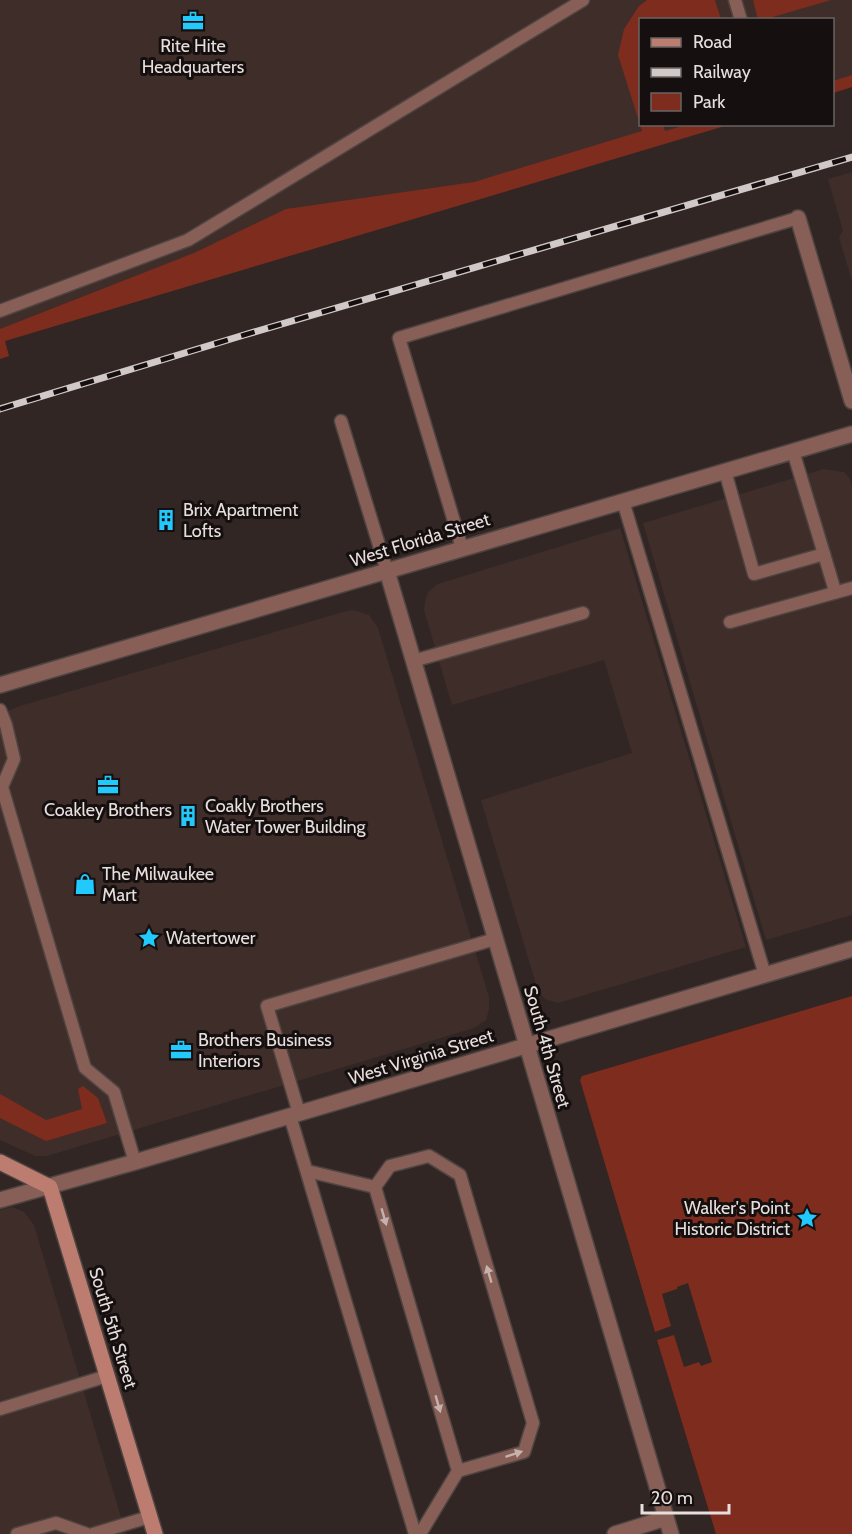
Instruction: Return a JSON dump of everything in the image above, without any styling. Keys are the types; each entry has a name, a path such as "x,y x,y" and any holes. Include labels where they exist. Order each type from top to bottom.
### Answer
{"street":[{"path":"798,218 852,401"},
{"name":"West Florida Street","path":"0,685 852,434"},
{"name":"South 4th Street","path":"387,571 671,1534"},
{"name":"West Virginia Street","path":"0,1200 852,949"},
{"path":"0,1162 50,1187"},
{"name":"South 5th Street","path":"50,1187 154,1534"},
{"path":"615,1534 666,1518"}],"lane":[{"path":"0,311 188,240 583,0"},
{"path":"735,0 740,18"},
{"path":"462,548 399,338 798,218"},
{"path":"341,421 387,571"},
{"path":"793,451 835,591"},
{"path":"725,471 754,574 824,554"},
{"path":"623,501 765,975"},
{"path":"730,622 852,588"},
{"path":"413,661 583,613"},
{"path":"0,710 14,759 2,787 85,1068 114,1092 135,1162"},
{"path":"415,1534 307,1171 267,1006 495,939"},
{"path":"375,1187 390,1166 429,1156 460,1175 533,1423 524,1452 458,1471 420,1534"},
{"path":"307,1171 375,1187"},
{"path":"375,1187 458,1471"},
{"path":"0,1409 107,1376"},
{"path":"93,1534 149,1517"},
{"path":"17,1534 56,1523 87,1534"}],"shaded area":[{"path":"0,0 852,0 852,87 834,93 834,18 639,18 639,126 725,126 5,341 9,356 0,359"},
{"path":"852,172 852,281 839,237 843,231 828,179"},
{"path":"824,469 844,472 852,485 852,915 766,940 643,523"},
{"path":"620,528 746,947 558,1003 545,999 538,991 481,800 632,753 604,660 452,705 424,610 425,602 428,592 438,584"},
{"path":"353,610 369,615 378,628 489,997 486,1020 474,1028 47,1156 35,1156 0,1140 0,714 20,706"},
{"path":"12,1207 24,1212 34,1225 126,1534 0,1534 0,1210"}],"green space":[{"path":"647,0 715,0 721,18 639,18 639,122 618,55 624,29 639,6"},
{"path":"753,0 831,0 769,18 758,18"},
{"path":"852,75 852,87 834,93 834,81"},
{"path":"640,126 663,126 665,131 682,126 725,126 5,341 9,356 0,359 0,329 194,253 286,209 474,182 642,131"},
{"path":"852,996 852,1534 716,1534 657,1340 674,1335 684,1367 699,1362 701,1366 712,1362 688,1283 662,1294 671,1326 655,1332 580,1080 582,1076"},
{"path":"83,1086 98,1098 107,1123 46,1141 0,1118 0,1094 46,1120 82,1109 78,1089"}],"railway":[{"path":"0,409 852,157"}],"place":[{"name":"Rite Hite Headquarters","path":"193,21"},
{"name":"Brix Apartment Lofts","path":"166,520"},
{"name":"Coakley Brothers","path":"108,785"},
{"name":"Coakly Brothers Water Tower Building","path":"188,816"},
{"name":"The Milwaukee Mart","path":"85,884"},
{"name":"Watertower","path":"149,938"},
{"name":"Brothers Business Interiors","path":"181,1050"},
{"name":"Walker's Point Historic District","path":"807,1218"}]}
